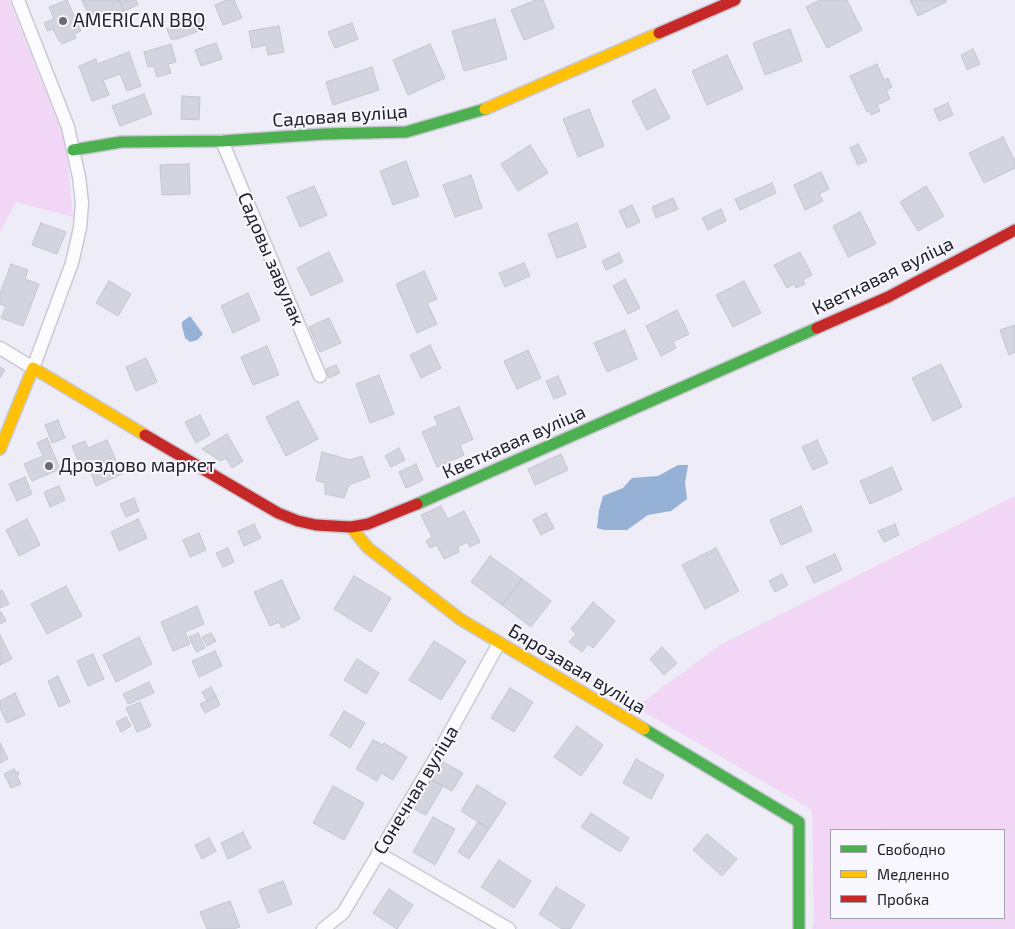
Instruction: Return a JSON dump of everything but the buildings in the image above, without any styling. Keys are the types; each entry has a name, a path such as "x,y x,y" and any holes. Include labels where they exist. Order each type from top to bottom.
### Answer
{"street":[{"path":"0,449 72,264 80,228 82,203 79,178 68,127 18,0"},
{"name":"Садовая вуліца","path":"73,150 121,142 222,141 324,134 406,132 484,110 735,0"},
{"name":"Садовы завулак","path":"222,141 320,376"},
{"name":"Кветкавая вуліца","path":"32,368 278,512 298,521 316,525 351,527 368,524 390,516 888,297 1015,230"},
{"path":"0,348 32,368"},
{"name":"Бярозавая вуліца","path":"351,527 368,548 460,619 799,822 799,929"},
{"name":"Сонечная вуліца","path":"323,929 343,913 440,752 499,643"},
{"path":"378,853 509,929"}],"shaded area":[{"path":"0,0 9,0 66,143 73,217 16,202 0,232"},
{"path":"1015,496 1015,929 812,929 814,923 812,810 636,707 720,645"}],"water":[{"path":"190,316 203,334 197,340 190,342 185,338 182,322"},
{"path":"678,465 688,465 685,483 687,499 671,511 648,515 627,530 604,530 597,528 603,496 623,488 632,478 658,476"}],"traffic: fast":[{"path":"73,150 121,142 222,141 324,134 406,132 485,109"},
{"path":"417,504 817,328"},
{"path":"644,729 799,822 799,929"}],"traffic: slow":[{"path":"485,109 659,33"},
{"path":"0,449 33,368 145,435"},
{"path":"351,527 368,548 460,619 644,729"}],"traffic: jam":[{"path":"659,33 735,0"},
{"path":"817,328 888,297 1015,230"},
{"path":"145,435 278,513 298,521 316,525 351,527 368,524 417,504"}],"place":[{"name":"AMERICAN BBQ","path":"63,21"},
{"name":"Дроздово маркет","path":"49,466"}]}
